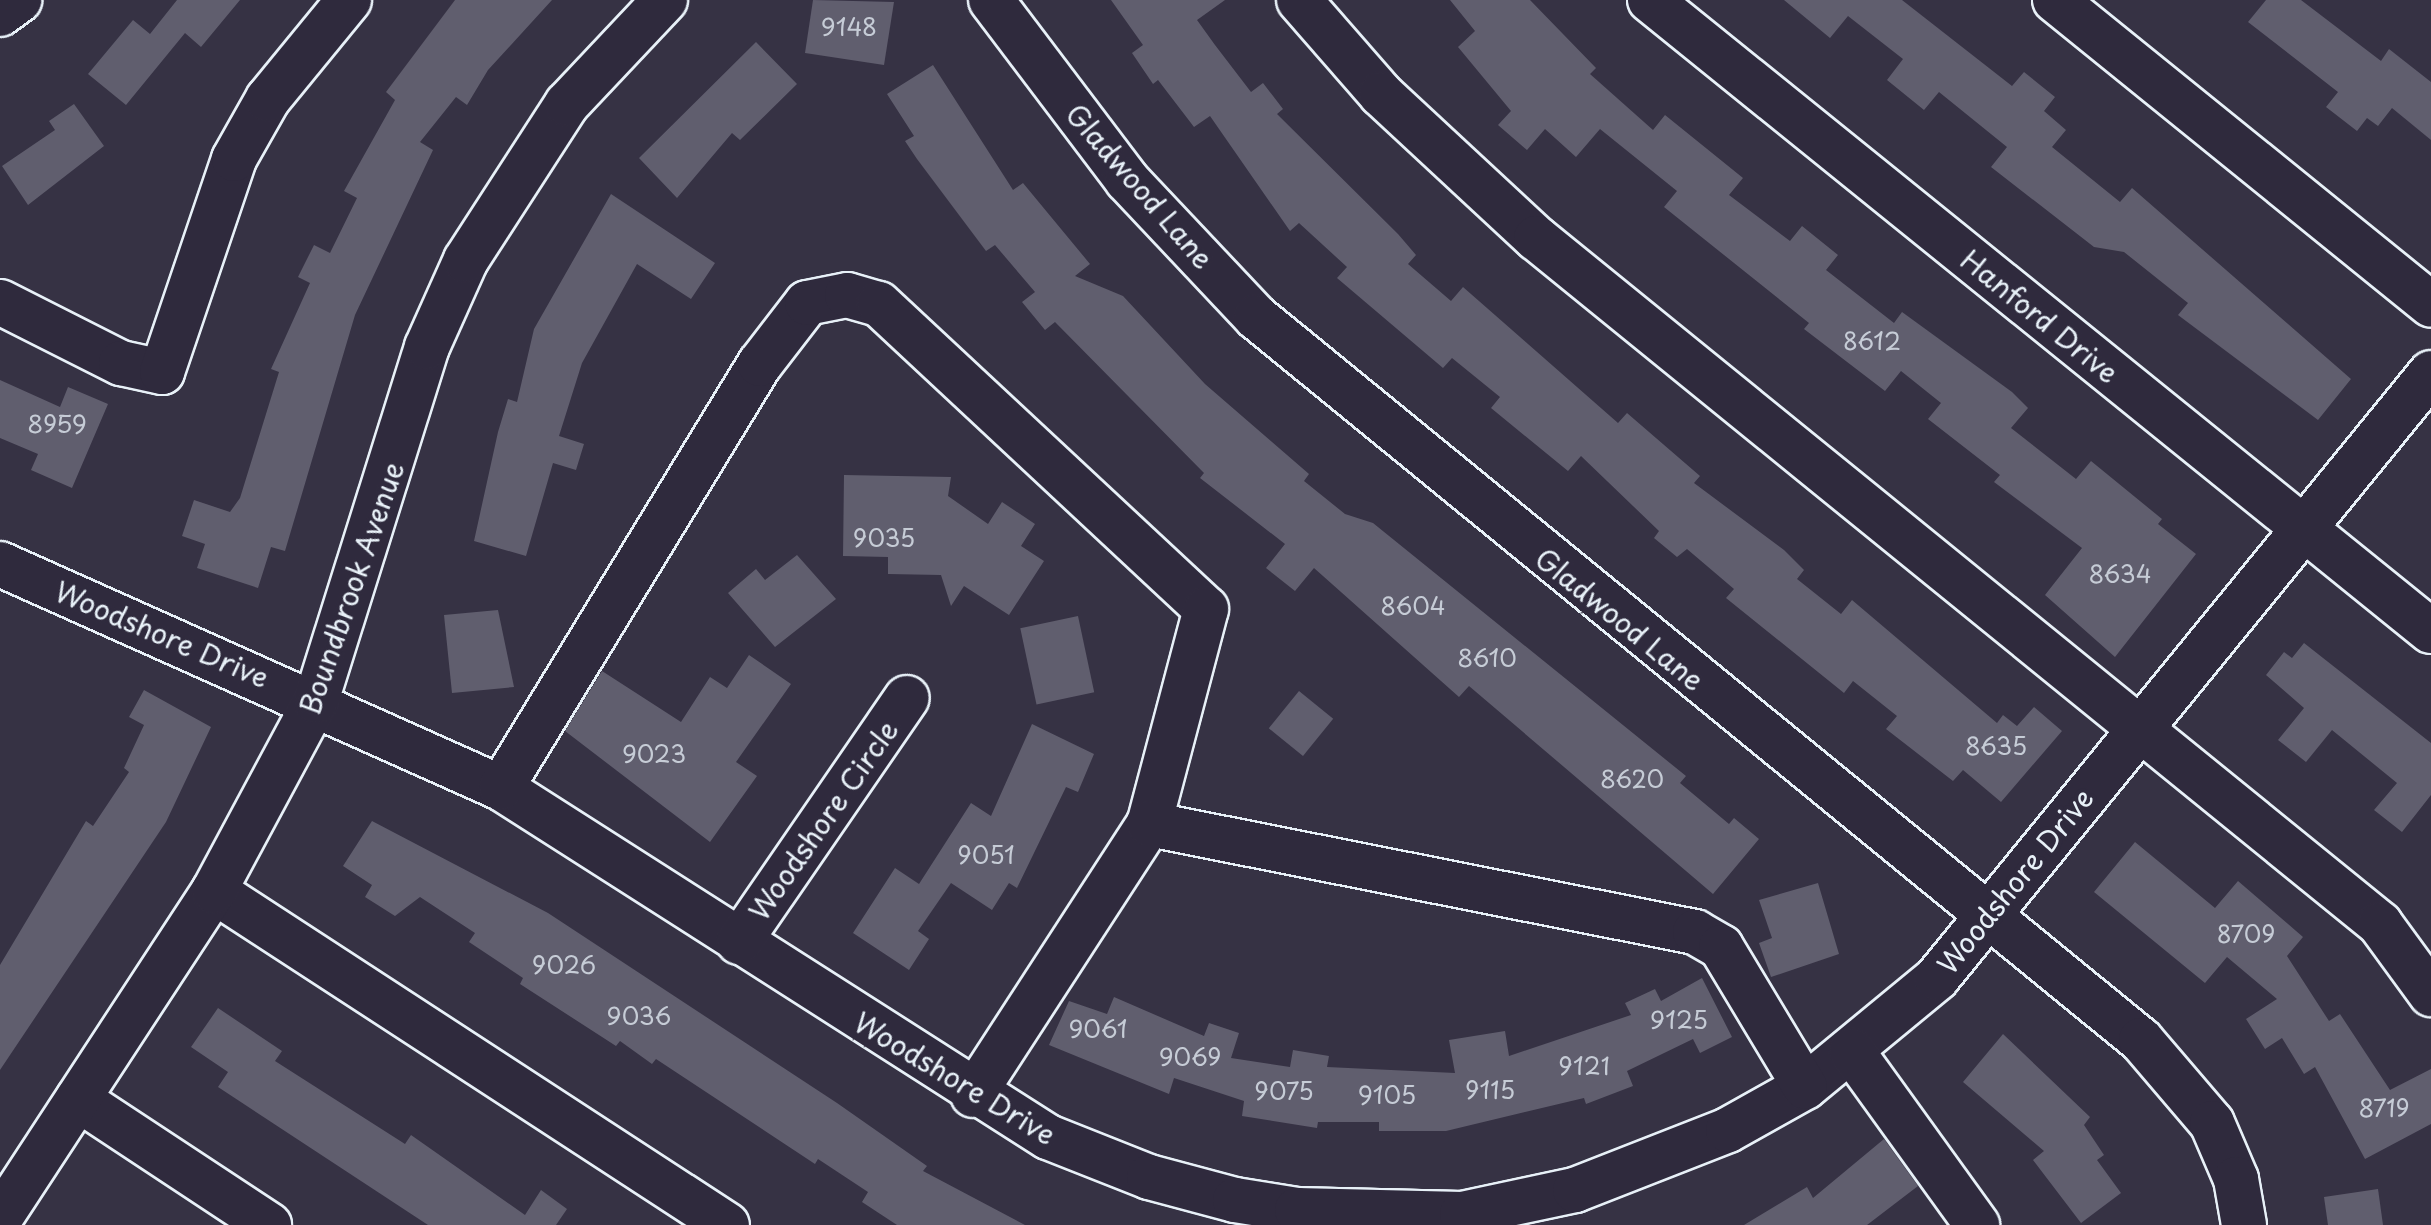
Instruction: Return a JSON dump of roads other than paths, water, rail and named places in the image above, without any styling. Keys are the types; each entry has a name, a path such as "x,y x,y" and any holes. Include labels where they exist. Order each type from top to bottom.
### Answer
{"street":[{"path":"0,14 19,0"},
{"path":"0,302 121,363 162,372 234,159 268,99 349,0"},
{"name":"Boundbrook Avenue","path":"0,1218 214,891 316,701 427,347 466,260 567,104 665,0"},
{"name":"Gladwood Lane","path":"991,0 1127,180 1256,317 2141,1040 2182,1083 2212,1123 2236,1179 2244,1225"},
{"path":"1299,0 1381,94 1536,238 2141,724 2380,924 2431,994"},
{"name":"Hanford Drive","path":"1650,0 2431,631"},
{"path":"2055,0 2431,304"},
{"path":"501,788 760,364 807,303 847,295 879,304 1206,609 1149,824 973,1095"},
{"name":"Woodshore Drive","path":"0,564 316,701 501,788 973,1095 1062,1143 1235,1200 1297,1210 1462,1214 1655,1164 1805,1087 1937,978 1990,919 2141,724 2431,373"},
{"name":"Woodshore Circle","path":"739,942 907,698"},
{"path":"1149,824 1695,932 1721,947 1805,1087"},
{"path":"214,891 727,1225"},
{"path":"1851,1050 1977,1225"},
{"path":"78,1099 269,1225"}]}
